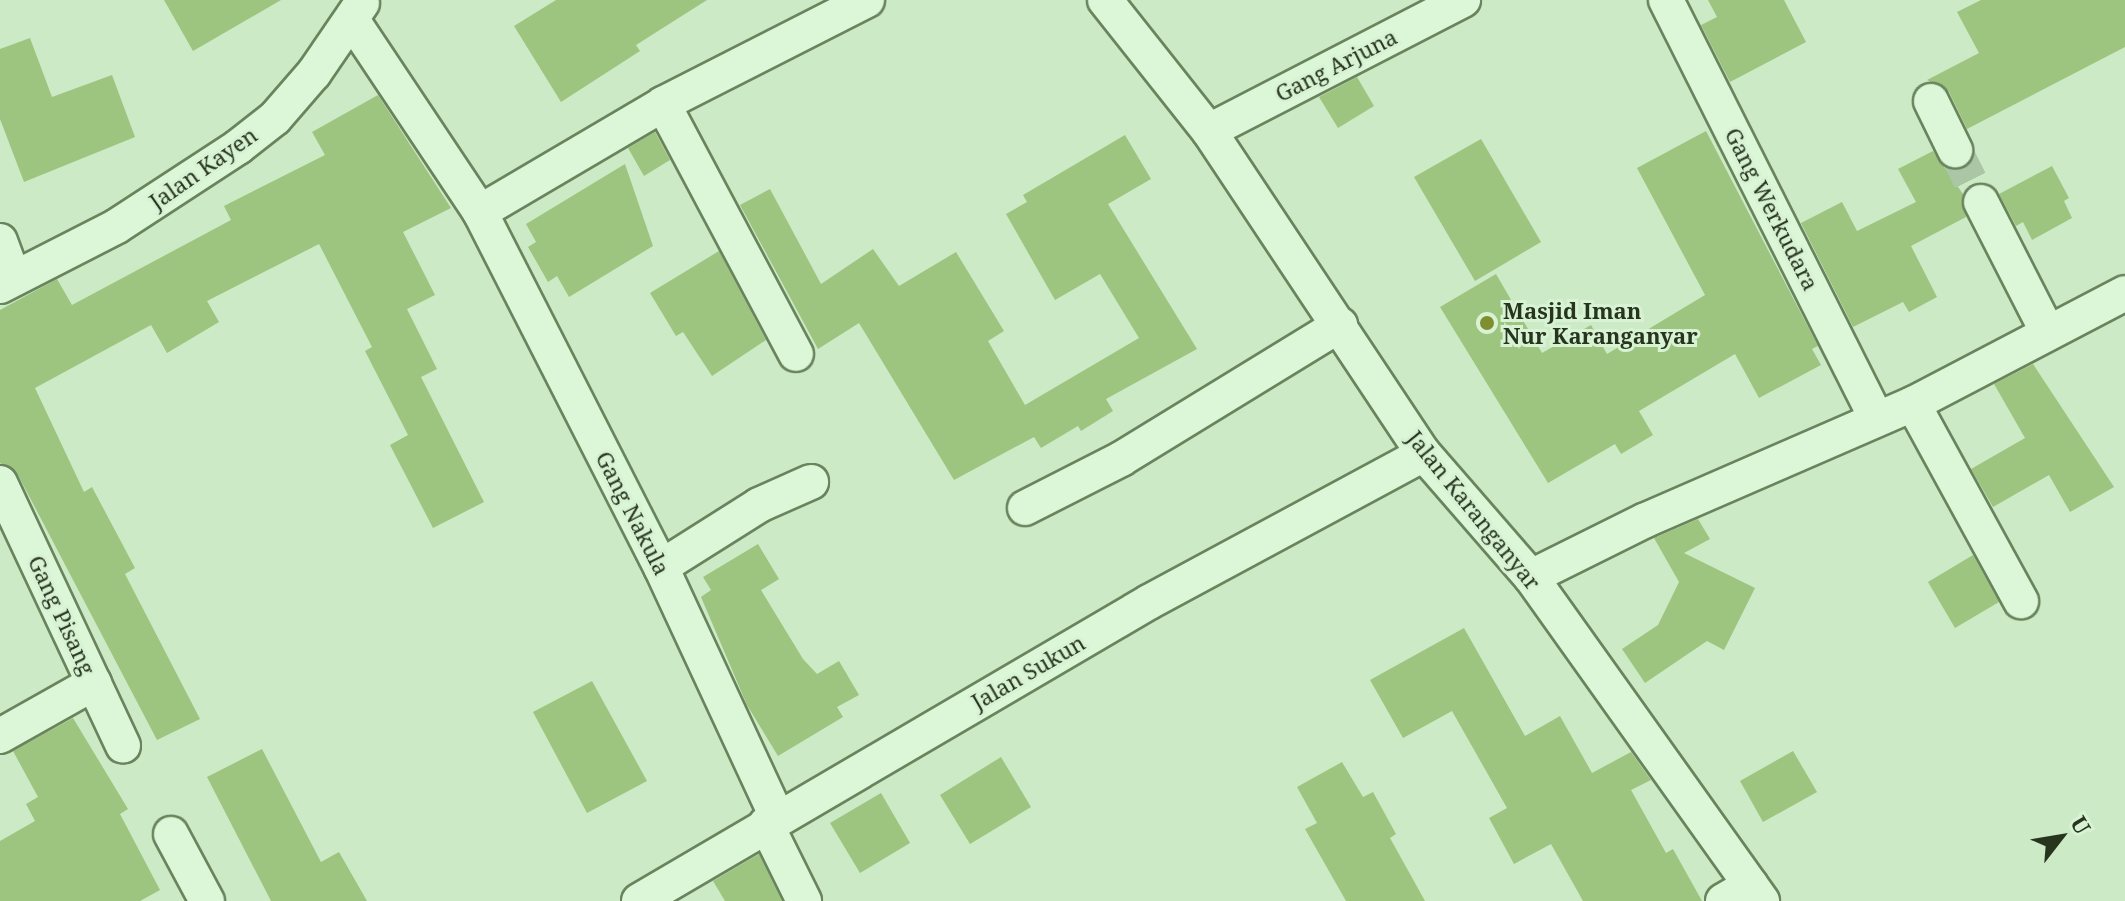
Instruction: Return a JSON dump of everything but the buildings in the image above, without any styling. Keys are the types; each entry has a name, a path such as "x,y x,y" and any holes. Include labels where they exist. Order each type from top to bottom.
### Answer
{"street":[{"path":"480,212 663,104 867,0"},
{"name":"Jalan Karanganyar","path":"1105,0 1209,131 1424,454 1531,577 1745,896"},
{"name":"Gang Arjuna","path":"1209,131 1463,0"},
{"name":"Gang Werkudara","path":"1666,0 1877,419"},
{"name":"Gang Nakula","path":"358,10 480,212 661,567 772,820 804,901"},
{"name":"Jalan Kayen","path":"7,282 130,218 238,147 285,106 358,10"},
{"path":"1931,101 1955,150"},
{"path":"663,104 796,354"},
{"path":"1981,202 2048,333"},
{"path":"0,241 7,282"},
{"path":"1531,577 1913,404 2125,293"},
{"path":"1025,508 1121,459 1340,325"},
{"path":"1913,404 2021,601"},
{"name":"Jalan Sukun","path":"639,901 772,820 1162,594 1424,454"},
{"path":"661,567 759,505 811,482"},
{"name":"Gang Pisang","path":"0,483 123,746"},
{"path":"0,736 94,683"},
{"path":"171,834 207,901"}],"tunnel":[{"path":"1955,150 1981,202"}],"place":[{"name":"Masjid Iman Nur Karanganyar","path":"1487,323"}]}
